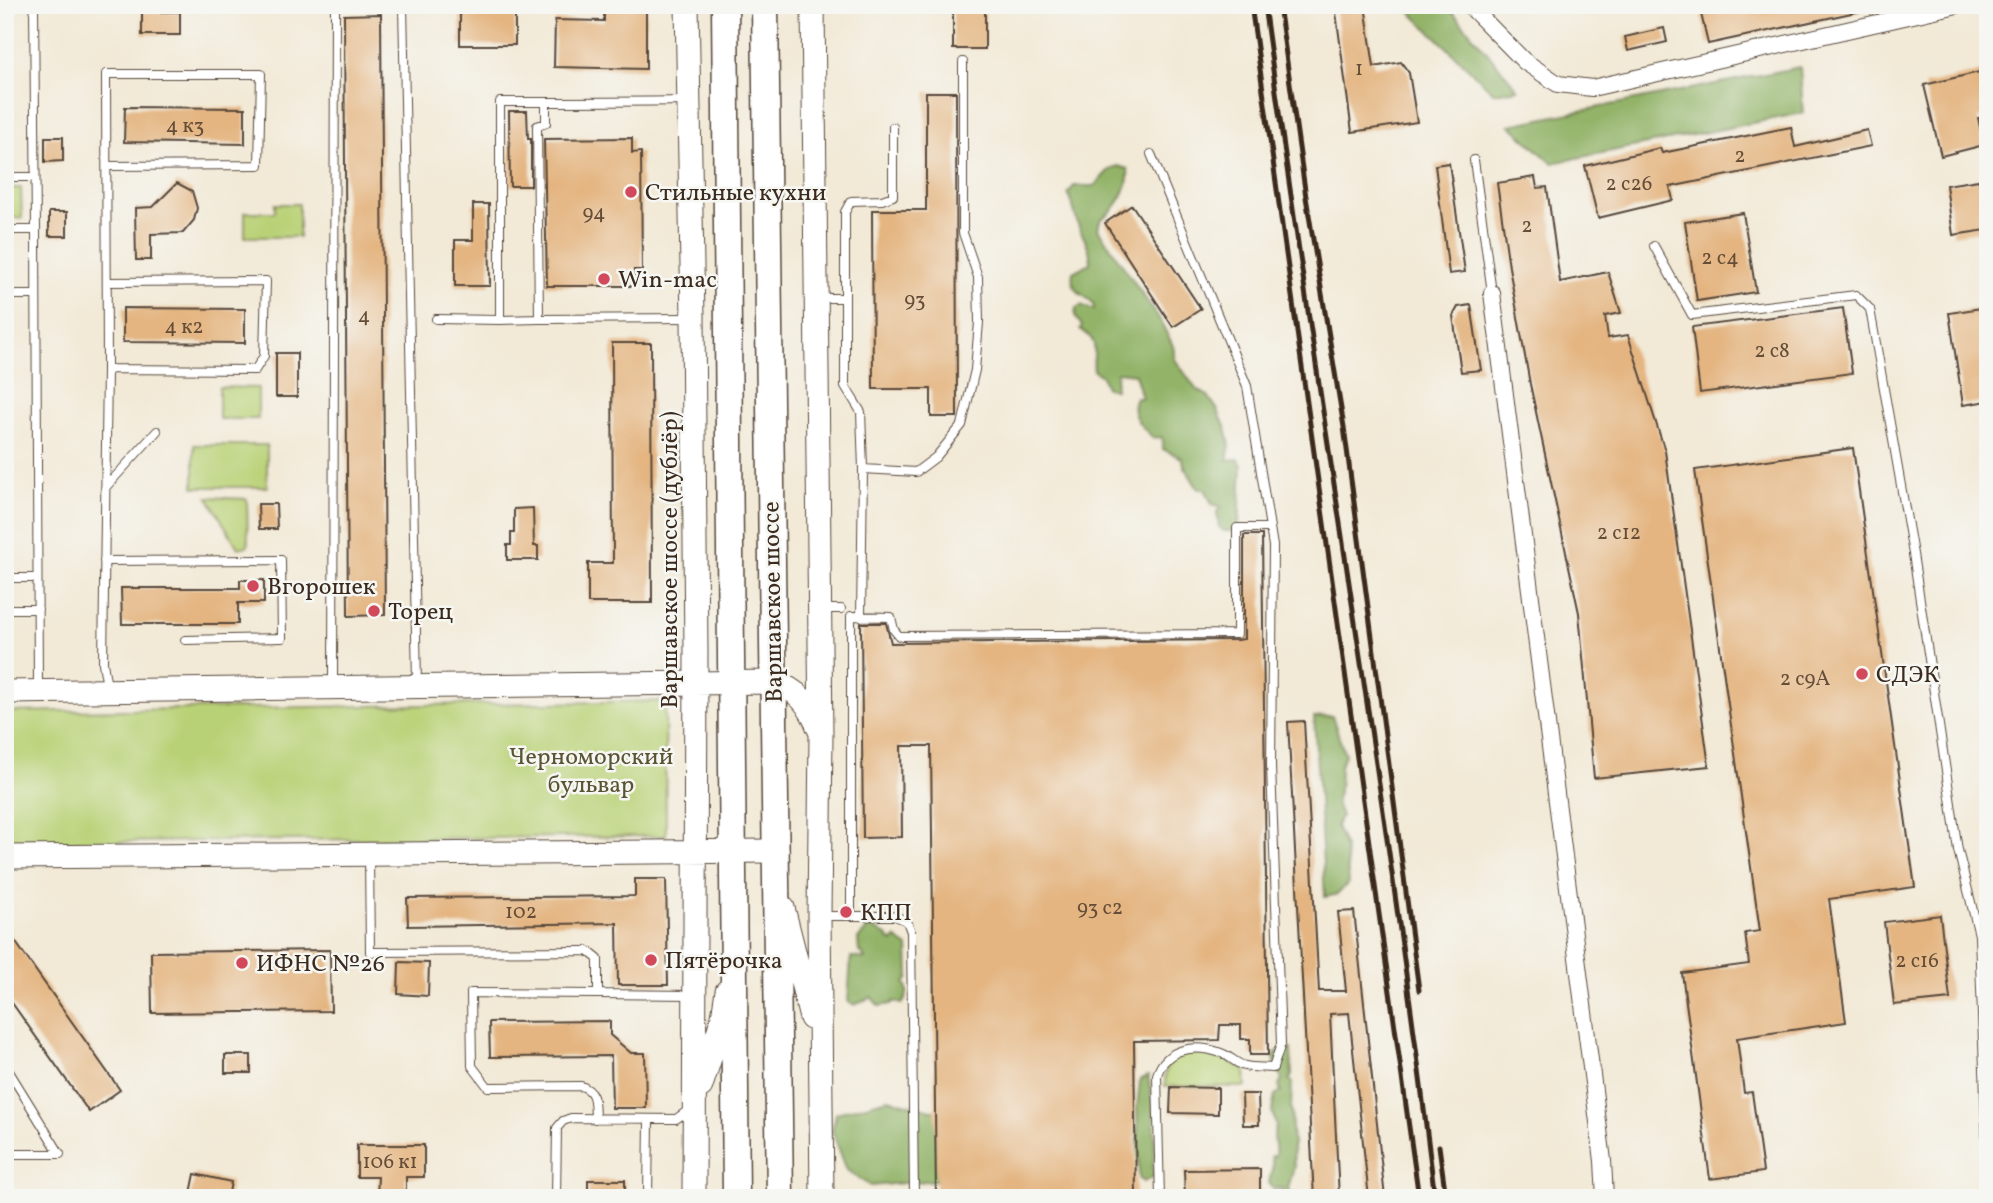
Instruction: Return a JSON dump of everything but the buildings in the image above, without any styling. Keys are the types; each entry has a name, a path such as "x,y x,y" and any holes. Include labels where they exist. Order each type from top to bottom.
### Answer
{"main road":[{"name":"Варшавское шоссе","path":"724,5 736,1198"},
{"name":"Варшавское шоссе","path":"765,5 780,1198"}],"street":[{"name":"Варшавское шоссе (дублёр)","path":"687,5 693,318 697,851 694,1198"},
{"path":"813,5 816,298 830,609 821,735 819,916 822,1198"},
{"path":"1469,5 1524,61 1558,84 1592,88 1957,5"},
{"path":"1492,293 1604,1161 1605,1198"},
{"path":"5,692 773,682 789,686 802,699 814,716 821,735"},
{"path":"5,856 776,851"},
{"path":"777,877 821,1065"},
{"path":"694,1106 723,1017 734,956"}],"lane":[{"path":"34,5 38,691"},
{"path":"333,688 335,5"},
{"path":"403,5 417,687"},
{"path":"863,469 916,472 936,457 962,425 975,370 979,322 978,277 963,233 963,62"},
{"path":"107,166 259,165 261,74 106,75 107,369 103,663 107,690"},
{"path":"500,320 500,103 518,107 546,102 688,101"},
{"path":"538,319 537,126 545,123 546,102"},
{"path":"861,617 861,412 845,386 845,212 851,201 882,200 893,196 893,127"},
{"path":"1151,154 1247,386 1273,546 1271,766 1281,1044 1273,1068 1245,1066 1223,1054 1196,1049 1168,1056 1160,1066 1157,1076 1160,1198"},
{"path":"1474,160 1492,293"},
{"path":"5,177 35,177"},
{"path":"5,230 36,230"},
{"path":"1654,246 1692,315 1856,295 1870,309 1913,554 1958,850 1979,935 1988,1175"},
{"path":"107,282 266,281 264,356 255,370 107,369"},
{"path":"5,295 36,295"},
{"path":"816,298 844,298"},
{"path":"436,319 693,318"},
{"path":"105,488 157,431"},
{"path":"851,916 851,616 891,617 894,631 899,636 1237,634 1237,528 1270,528"},
{"path":"104,561 281,560 282,638 185,640"},
{"path":"5,578 37,578"},
{"path":"5,610 37,609"},
{"path":"369,853 370,952 588,951 598,959 598,995"},
{"path":"819,916 895,916 906,921 911,932 914,1198"},
{"path":"595,1119 594,1095 581,1086 488,1087 472,1066 471,993 695,995"},
{"path":"5,1065 60,1154 5,1154"},
{"path":"556,1198 557,1128 563,1121 571,1118 676,1119 694,1106"},
{"path":"648,1198 649,1120"}],"green space":[{"path":"1403,5 1447,5 1518,89 1494,93"},
{"path":"1800,67 1803,113 1552,163 1510,125"},
{"path":"1118,166 1128,169 1125,191 1112,210 1100,220 1098,229 1162,323 1172,344 1174,358 1196,389 1208,396 1226,428 1230,445 1227,460 1238,459 1242,465 1239,525 1231,531 1224,531 1219,527 1217,512 1221,507 1212,504 1205,489 1198,489 1182,458 1163,449 1162,437 1153,438 1137,420 1134,404 1136,398 1142,398 1135,374 1117,372 1115,389 1106,388 1102,376 1094,371 1094,343 1080,329 1082,326 1075,316 1076,308 1081,305 1094,310 1093,303 1077,290 1073,283 1073,272 1090,263 1090,257 1068,194 1074,186 1094,186 1109,170"},
{"path":"5,188 21,188 22,218 5,218"},
{"path":"275,204 299,204 299,237 245,237 245,212 275,212"},
{"path":"219,387 258,388 258,419 219,419"},
{"path":"194,445 267,445 267,487 194,487"},
{"path":"208,497 247,499 248,546 238,548"},
{"name":"Черноморский бульвар","path":"665,701 666,836 5,843 5,712"},
{"path":"1332,716 1345,755 1340,766 1336,803 1341,816 1336,826 1345,848 1349,882 1338,894 1325,897 1314,717"},
{"path":"869,927 887,935 889,940 893,942 895,938 908,947 909,978 905,983 906,999 902,1004 894,1001 879,1006 871,997 855,1005 848,1002 851,957 865,959 859,952 858,939"},
{"path":"1291,1049 1292,1076 1289,1079 1292,1082 1294,1167 1288,1188 1292,1198 1273,1198 1273,1191 1283,1191 1283,1188 1273,1188 1269,1183 1273,1165 1271,1156 1275,1156 1276,1126 1272,1111 1275,1095 1281,1092 1279,1085 1282,1079 1274,1059 1276,1052"},
{"path":"1194,1052 1219,1056 1245,1070 1246,1087 1165,1086 1166,1070 1170,1061"},
{"path":"1148,1076 1154,1121 1154,1177 1143,1182 1139,1178 1137,1107 1140,1080"},
{"path":"888,1099 936,1111 937,1180 870,1186 847,1170 832,1131 836,1113"}],"railway":[{"path":"1251,5 1419,1198"},
{"path":"1264,5 1396,899 1435,1198"},
{"path":"1279,5 1306,197 1344,427 1419,990"},
{"path":"1439,1146 1446,1198"}],"place":[{"name":"Стильные кухни","path":"631,192"},
{"name":"Win-mac","path":"604,279"},
{"name":"Вгорошек","path":"253,586"},
{"name":"Торец","path":"374,611"},
{"name":"СДЭК","path":"1862,674"},
{"name":"КПП","path":"846,912"},
{"name":"Пятёрочка","path":"651,960"},
{"name":"ИФНС №26","path":"242,963"}]}
